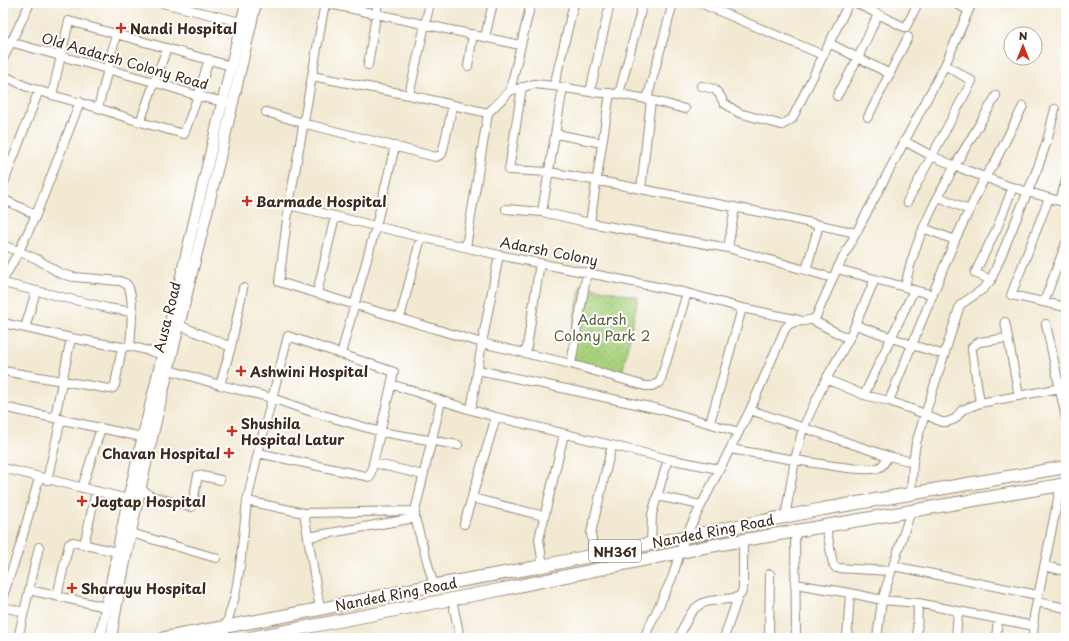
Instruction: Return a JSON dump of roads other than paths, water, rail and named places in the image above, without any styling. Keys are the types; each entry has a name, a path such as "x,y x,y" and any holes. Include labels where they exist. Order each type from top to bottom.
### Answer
{"highway":[{"name":"NH361","path":"165,638 320,610 785,517 1066,467"},
{"name":"Nanded Ring Road","path":"250,638 282,635 743,540 1064,484"}],"main road":[{"path":"100,638 142,437 164,368 161,354 228,103 231,66 246,3"},
{"name":"Ausa Road","path":"111,638 122,571 141,489 164,368 171,357 228,103 256,3"}],"street":[{"path":"3,59 7,41 30,3"},
{"path":"162,3 242,22"},
{"path":"520,45 325,3 288,204 279,282 482,343 571,364 645,386 656,385 660,382 687,293"},
{"path":"368,65 378,3"},
{"path":"409,95 430,3"},
{"path":"485,37 492,3"},
{"path":"510,91 530,3"},
{"path":"554,86 574,3"},
{"path":"590,92 610,3"},
{"path":"619,94 643,3"},
{"path":"641,189 649,100 673,3"},
{"path":"700,3 823,55"},
{"path":"701,86 714,89 724,103 739,113 782,125 792,119 849,3"},
{"path":"856,3 898,25 906,26 918,3"},
{"path":"644,638 672,578 685,537 750,410 785,329 788,324 808,321 816,317 837,269 945,65 970,7 955,3"},
{"path":"837,96 858,58 878,14"},
{"path":"52,95 69,21 231,66"},
{"path":"98,108 116,34"},
{"path":"468,66 473,34"},
{"path":"868,117 908,37"},
{"name":"Old Aadarsh Colony Road","path":"7,41 154,82 198,96 228,103"},
{"path":"829,43 890,74"},
{"path":"140,122 167,48"},
{"path":"3,75 25,86 52,95 80,102 140,122 184,134 209,60"},
{"path":"908,202 972,81 945,65"},
{"path":"312,76 409,95 488,113"},
{"path":"466,247 488,113 510,91 522,86 534,84 554,86 590,92 619,94 685,109"},
{"path":"522,86 509,170 549,172 735,207 856,233"},
{"path":"542,212 563,87"},
{"path":"3,185 39,90"},
{"path":"590,223 610,93"},
{"path":"905,287 908,269 924,228 955,166 996,96"},
{"path":"3,280 36,215 80,102"},
{"path":"266,112 436,157 442,154 453,105"},
{"path":"889,401 955,240 985,177 1023,106"},
{"path":"911,494 916,443 960,305 983,289 991,280 1045,147 1055,109"},
{"path":"556,134 602,143"},
{"path":"904,141 955,166 1013,187 1063,202 1066,180"},
{"path":"341,354 376,226 395,146"},
{"path":"991,280 975,273 997,228 1013,187"},
{"path":"939,197 969,210"},
{"path":"1049,198 1011,295 1066,307"},
{"path":"3,199 36,215"},
{"name":"Adarsh Colony","path":"288,204 499,255 687,293 742,308 808,321 849,339"},
{"path":"728,248 735,207"},
{"path":"506,208 542,212 590,223 728,248 833,278"},
{"path":"316,293 335,216"},
{"path":"806,270 819,225"},
{"path":"924,228 955,240"},
{"path":"997,228 1010,234"},
{"path":"400,318 420,237"},
{"path":"1044,302 1066,243"},
{"path":"3,245 19,250 37,259 60,274 74,277 120,281 125,283 130,292 132,312 126,347 113,388 105,389 3,371"},
{"path":"471,410 499,255"},
{"path":"526,353 540,263"},
{"path":"837,269 932,295"},
{"path":"571,364 587,272"},
{"path":"785,517 795,460 803,428 826,379 856,325 875,279"},
{"path":"3,283 108,308 132,312"},
{"path":"220,385 231,347 243,288"},
{"path":"864,395 914,290"},
{"path":"25,328 36,291"},
{"path":"710,423 742,308"},
{"path":"1005,322 1019,396"},
{"path":"3,323 71,338 126,347 171,357"},
{"path":"1046,324 1063,388 1066,418"},
{"path":"179,325 231,347"},
{"path":"856,325 945,355"},
{"path":"226,626 235,596 240,566 247,500 258,454 272,398 288,336 394,372 370,478 258,454"},
{"path":"3,596 7,573 43,479 58,418 71,338"},
{"path":"980,403 972,347 979,342 1008,338"},
{"path":"164,368 220,385 272,398 306,410 381,432 458,445"},
{"path":"478,370 659,409 739,432"},
{"path":"826,379 864,395 889,401 925,414 941,422 947,422 954,419 962,410 980,403 1063,388"},
{"path":"391,384 496,417 668,459 719,469"},
{"path":"434,586 415,514 441,400"},
{"path":"3,407 142,437"},
{"path":"750,410 888,456 913,462"},
{"path":"464,524 496,417"},
{"path":"82,488 101,428"},
{"path":"543,566 539,539 564,434"},
{"path":"594,555 591,533 612,445"},
{"path":"730,449 835,466 870,469 878,468 883,465 888,456"},
{"path":"651,543 652,514 668,459"},
{"path":"374,463 423,475"},
{"path":"3,468 128,499"},
{"path":"141,489 151,496 192,507 198,475 220,480"},
{"path":"1033,638 1044,566 1064,484"},
{"path":"84,545 96,491"},
{"path":"658,496 701,505"},
{"path":"472,498 544,516"},
{"path":"247,500 304,513 415,514"},
{"path":"877,638 882,600 911,511"},
{"path":"304,513 320,610"},
{"path":"308,537 415,514"},
{"path":"826,526 833,564 836,568 892,569 1038,599 1066,608"},
{"path":"795,531 796,638"},
{"path":"131,534 216,558"},
{"path":"724,638 738,597 743,588 743,540"},
{"path":"57,596 67,546 70,543 117,552"},
{"path":"18,638 39,547"},
{"path":"1044,566 1066,571"},
{"path":"769,638 770,574"},
{"path":"795,584 882,600 918,603 1034,626"},
{"path":"29,590 106,607"},
{"path":"847,638 850,594"},
{"path":"679,638 689,616 699,604 708,601 738,597"},
{"path":"452,599 460,638"},
{"path":"917,638 918,603"},
{"path":"3,607 24,612"},
{"path":"956,638 958,611"},
{"path":"996,638 998,619"}],"place":[{"name":"Nandi Hospital","path":"121,28"},
{"name":"Barmade Hospital","path":"247,201"},
{"name":"Ashwini Hospital","path":"241,371"},
{"name":"Shushila Hospital Latur","path":"232,431"},
{"name":"Chavan Hospital","path":"229,453"},
{"name":"Jagtap Hospital","path":"82,501"},
{"name":"Sharayu Hospital","path":"72,588"}],"park label":[{"name":"Adarsh Colony Park 2","path":"602,328"}]}
